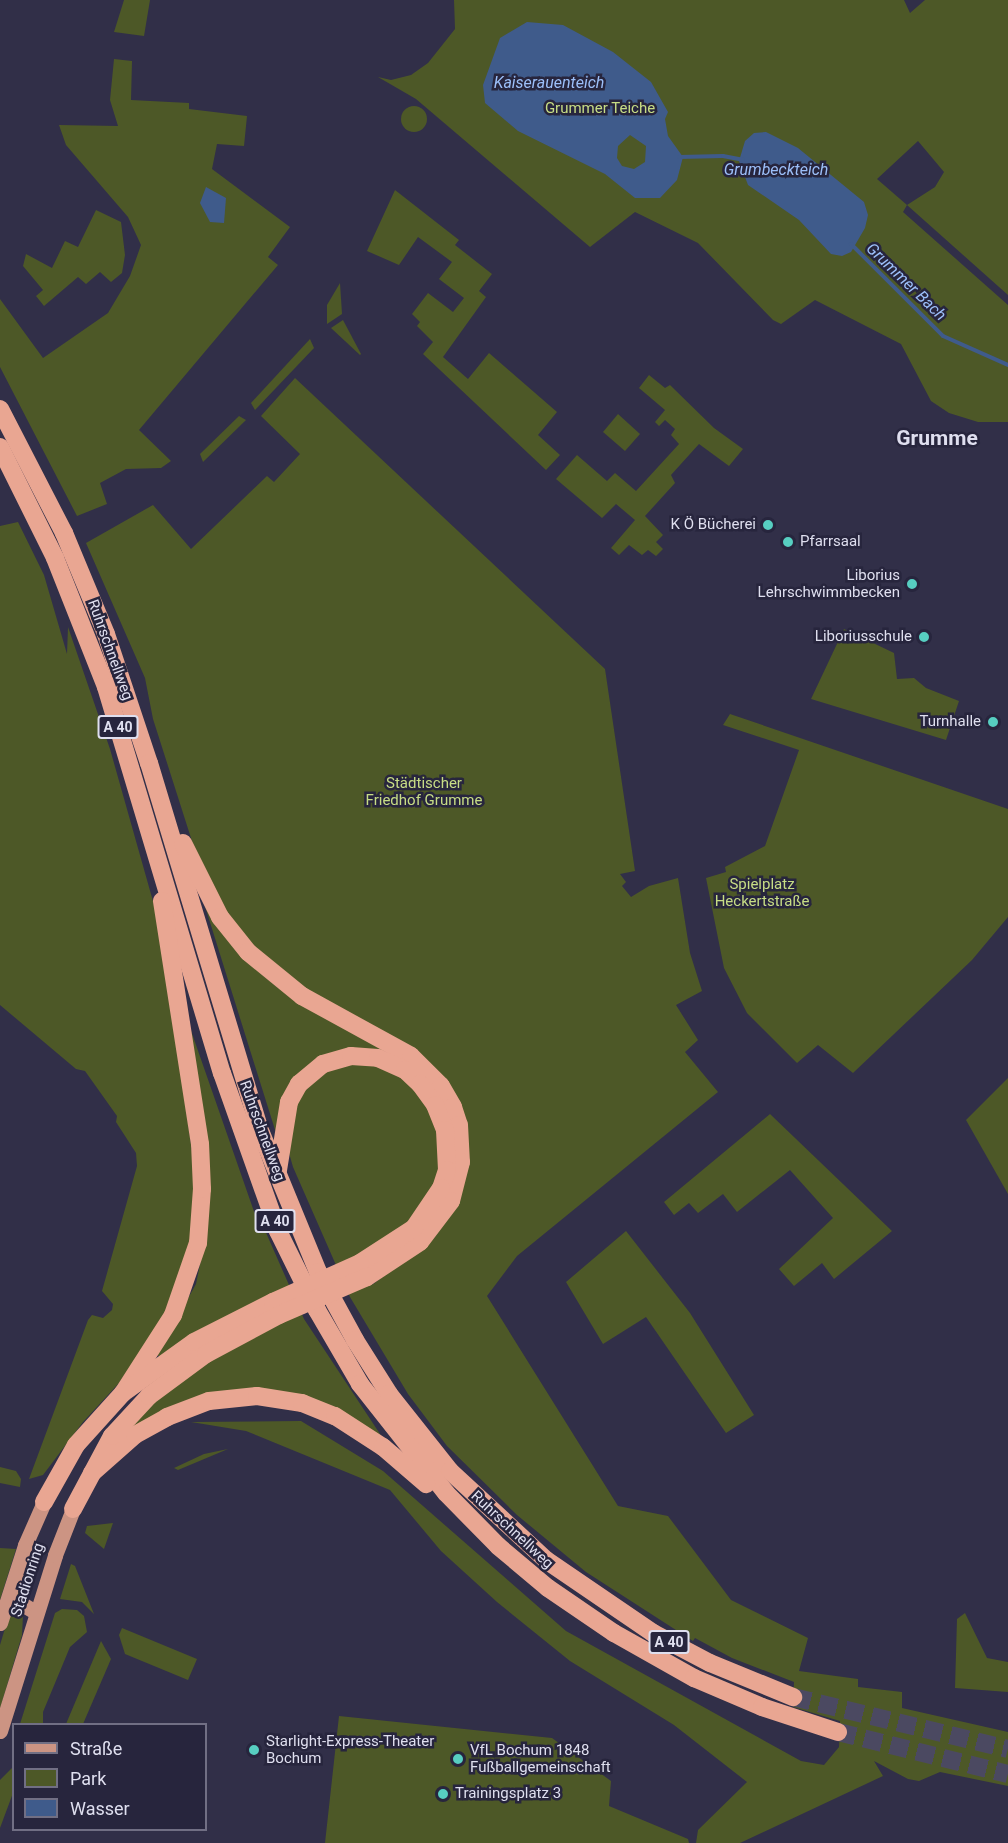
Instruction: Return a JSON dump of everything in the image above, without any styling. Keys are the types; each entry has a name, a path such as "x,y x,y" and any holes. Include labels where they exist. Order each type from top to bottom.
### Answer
{"highway":[{"name":"Ruhrschnellweg","path":"0,409 59,545 106,687 222,1073 278,1231 317,1310 360,1384 412,1454 498,1546 580,1611 647,1653 722,1690 838,1732"},
{"name":"Ruhrschnellweg","path":"0,447 59,545 110,644 149,763 230,1040 282,1189 318,1272 372,1368 415,1429 473,1495 556,1568 625,1616 710,1663 793,1697"},
{"path":"123,1393 194,1342 276,1309 420,1242 451,1201 461,1162 459,1125 453,1107 441,1086 411,1056 302,996 241,944 208,897 149,763"},
{"path":"44,1502 76,1444 123,1393 158,1342 186,1287 198,1243 202,1189 200,1144 154,843"},
{"path":"282,1189 278,1158 284,1114 294,1092 308,1075 330,1062 362,1056 392,1062 414,1078 435,1105 445,1130 447,1170 441,1188 414,1228 363,1270"},
{"path":"73,1509 120,1425 165,1381 276,1309"},
{"path":"92,1473 141,1431 192,1407 225,1397 288,1400 335,1416 363,1433 498,1546"}],"main road":[{"name":"Stadionring","path":"0,1623 44,1502"},
{"name":"Stadionring","path":"0,1731 36,1613 73,1509"},
{"path":"6,1604 22,1604 36,1613"}],"green space":[{"path":"124,0 150,0 144,36 114,32"},
{"name":"Grummer Teiche","path":"454,0 904,0 910,13 925,0 1008,0 1008,295 907,205 903,212 1008,305 1008,422 978,422 949,413 931,401 901,344 815,300 781,324 773,320 698,243 635,212 590,247 416,99 378,77 391,80 411,75 428,63 455,29","holes":["918,141 944,172 935,187 907,205 877,179"]},
{"path":"114,59 132,61 131,100 189,103 189,109 247,116 244,146 217,144 212,169 290,227 268,257 278,265 139,430 171,461 161,468 126,469 100,483 107,504 77,516 0,367 0,299 43,358 108,313 130,276 141,245 128,217 66,145 59,125 118,126 110,100"},
{"path":"414,106 423,110 427,119 423,128 414,132 405,128 401,119 405,110"},
{"path":"395,190 459,240 455,245 492,274 479,291 486,297 443,357 468,379 489,353 557,412 538,435 560,455 546,470 423,354 433,342 417,326 420,322 412,314 428,293 453,312 464,298 439,279 452,262 418,237 399,265 367,251"},
{"path":"96,210 121,222 125,255 122,273 111,282 100,272 86,284 78,277 44,306 36,296 43,290 23,266 26,254 52,268 65,241 78,247"},
{"path":"340,283 342,314 327,324 327,305"},
{"path":"343,320 361,354 360,355 331,328"},
{"path":"310,339 314,348 255,410 251,403"},
{"path":"649,375 665,388 670,385 714,428 743,449 729,466 699,444 671,475 675,483 645,516 663,535 656,542 663,549 656,556 648,550 642,555 629,545 619,555 611,548 635,520 616,504 602,518 556,479 577,455 607,481 615,473 636,491 679,444 671,435 675,429 665,420 659,426 655,422 665,410 639,388"},
{"name":"Städtischer Friedhof Grumme","path":"295,378 605,669 635,871 620,874 626,882 622,886 631,897 649,886 678,878 690,953 702,991 676,1005 698,1040 685,1052 718,1092 517,1256 487,1296 618,1506 668,1516 731,1600 808,1638 799,1671 858,1679 858,1687 902,1692 902,1708 1008,1732 1008,1786 940,1772 919,1781 908,1779 874,1761 883,1776 740,1843 696,1843 698,1830 747,1782 674,1725 570,1661 497,1602 441,1551 390,1490 246,1431 191,1422 301,1421 383,1471 566,1631 801,1761 824,1765 839,1747 840,1721 793,1707 794,1682 732,1658 695,1638 693,1641 586,1572 517,1515 447,1446 408,1394 350,1297 293,1167 289,1153 298,1098 323,1072 348,1064 379,1064 411,1082 433,1114 441,1156 434,1190 372,1285 434,1238 457,1204 457,1100 288,980 235,927 198,860 153,719 145,678 86,543 153,505 191,549 267,476 274,482 300,454 261,416"},
{"path":"618,414 640,434 625,451 603,432"},
{"path":"239,416 246,420 203,462 200,454"},
{"path":"18,522 44,575 67,654 68,627 110,749 160,926 193,1158 194,1225 174,1301 119,1383 83,1422 43,1475 29,1479 88,1320 92,1315 103,1318 112,1310 113,1304 102,1291 137,1166 136,1153 116,1122 117,1116 85,1071 76,1069 0,1005 0,526"},
{"path":"844,629 894,653 897,679 914,678 926,688 959,701 946,740 811,699"},
{"name":"Spielplatz Heckertstraße","path":"730,714 1008,809 1008,917 972,960 853,1073 818,1045 797,1063 747,1013 724,968 706,878 726,872 725,867 765,846 799,750 723,725"},
{"path":"203,900 257,970 277,987 390,1050 322,1059 276,1133"},
{"path":"188,1022 257,1220 260,1219 304,1319 384,1440 276,1392 133,1428 129,1424 160,1358 157,1354 196,1284 205,1240"},
{"path":"1008,1078 1008,1194 966,1120"},
{"path":"770,1114 892,1231 834,1279 822,1263 794,1286 779,1269 833,1218 790,1170 737,1212 723,1194 698,1213 689,1203 674,1215 664,1202"},
{"path":"626,1231 690,1313 754,1415 726,1433 646,1317 603,1344 566,1282"},
{"path":"228,1449 178,1470 174,1468 204,1454"},
{"path":"0,1467 16,1471 21,1479 20,1487 0,1483"},
{"path":"113,1523 104,1549 85,1533 87,1526"},
{"path":"0,1548 16,1549 0,1600"},
{"path":"29,1551 42,1556 27,1602 14,1599"},
{"path":"71,1564 75,1566 94,1614 82,1602 60,1599"},
{"path":"62,1609 77,1610 84,1616 87,1632 70,1647 43,1712 43,1723 20,1723 55,1613"},
{"path":"16,1612 23,1615 22,1635 0,1709 0,1645 9,1615"},
{"path":"965,1613 987,1658 1008,1662 1008,1692 955,1688 957,1619"},
{"path":"122,1628 197,1659 188,1680 125,1654 119,1635"},
{"path":"101,1641 111,1659 83,1723 66,1723"},
{"name":"VfL Bochum 1848 Fußballgemeinschaft","path":"339,1716 552,1738 611,1781 609,1806 688,1839 689,1843 325,1843"},
{"path":"12,1768 12,1796 0,1828 0,1780"}],"water":[{"name":"Kaiserauenteich","path":"527,22 563,25 613,52 651,82 668,112 665,119 668,136 683,157 677,180 660,198 635,198 605,174 518,131 485,103 483,85 500,38","holes":["630,135 646,146 645,162 634,169 622,166 617,158 618,146"]},
{"name":"Grumbeckteich","path":"766,132 798,148 864,202 868,215 865,228 851,252 842,256 831,254 799,220 748,185 739,161 745,141 754,133"},
{"path":"206,187 226,198 224,223 210,222 200,203"}],"waterway":[{"name":"Grummer Bach","path":"679,157 723,156 743,160"},
{"name":"Grummer Bach","path":"851,244 943,336 1008,365"}],"tunnel":[{"path":"793,1697 1008,1749"},
{"path":"838,1732 1008,1774"}],"place":[{"name":"K Ö Bücherei","path":"768,525"},
{"name":"Pfarrsaal","path":"788,542"},
{"name":"Liborius Lehrschwimmbecken","path":"912,584"},
{"name":"Liboriusschule","path":"924,637"},
{"name":"Turnhalle","path":"993,722"},
{"name":"Starlight-Express-Theater Bochum","path":"254,1750"},
{"name":"VfL Bochum 1848 Fußballgemeinschaft","path":"458,1759"},
{"name":"Trainingsplatz 3","path":"443,1794"}],"district":[{"name":"Grumme","path":"937,438"}]}
